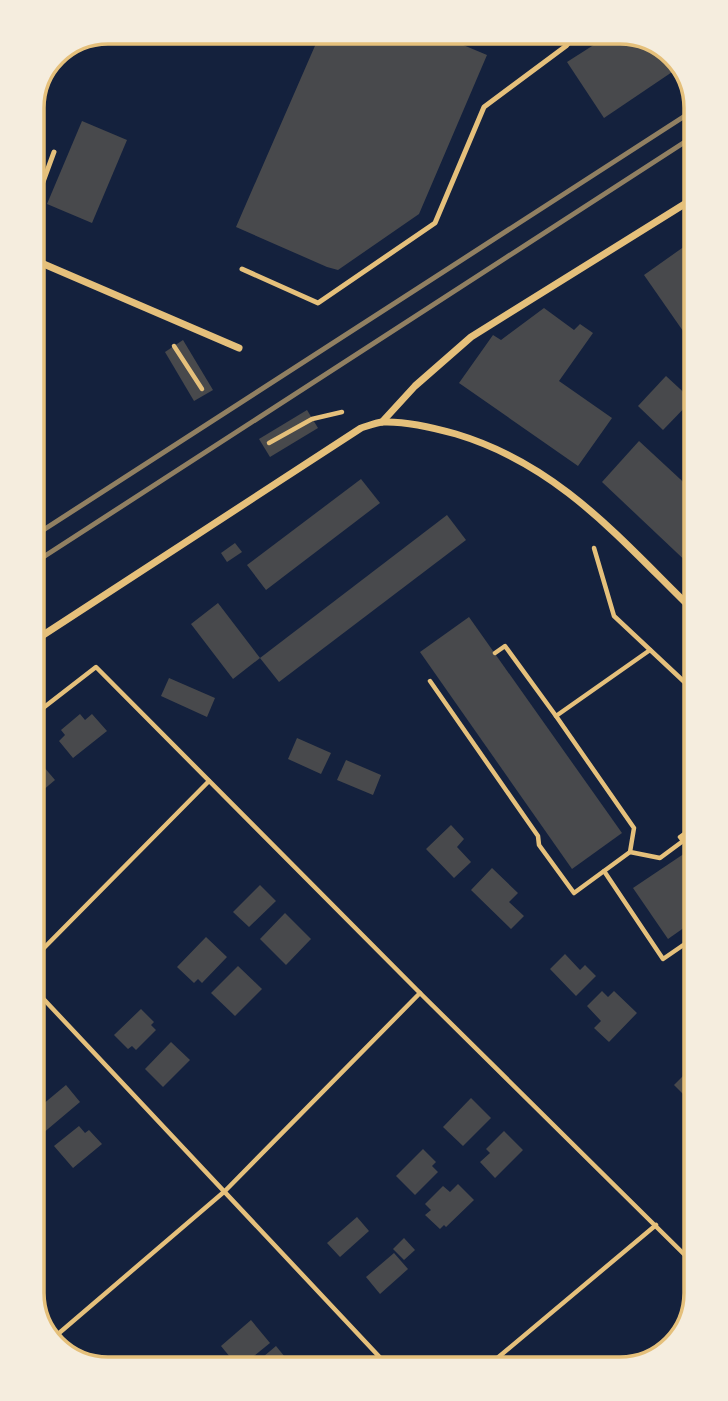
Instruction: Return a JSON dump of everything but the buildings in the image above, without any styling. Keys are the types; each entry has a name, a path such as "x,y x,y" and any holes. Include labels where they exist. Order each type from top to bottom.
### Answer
{"street":[{"path":"382,422 415,387 471,337 684,204"},
{"path":"44,265 239,348"},
{"path":"44,634 361,428 382,422 437,429 482,442 519,459 586,505 684,601"}],"lane":[{"path":"242,269 317,303 435,223 484,107 568,44"},
{"path":"44,179 54,152"}],"path":[{"path":"174,346 202,389"},
{"path":"269,443 312,419"},
{"path":"610,529 594,545 614,616 684,682"},
{"path":"430,681 538,836 540,845 574,893 630,852 634,828 505,646 495,653"},
{"path":"556,716 650,650"},
{"path":"44,707 96,667 684,1253"},
{"path":"44,948 209,781"},
{"path":"630,852 660,858 683,841 680,837 684,834"},
{"path":"604,871 663,959 684,945"},
{"path":"59,1334 225,1191 421,993"},
{"path":"44,999 380,1357"},
{"path":"499,1357 656,1225"}],"railway":[{"path":"44,530 684,117"},
{"path":"44,557 684,143"}]}
